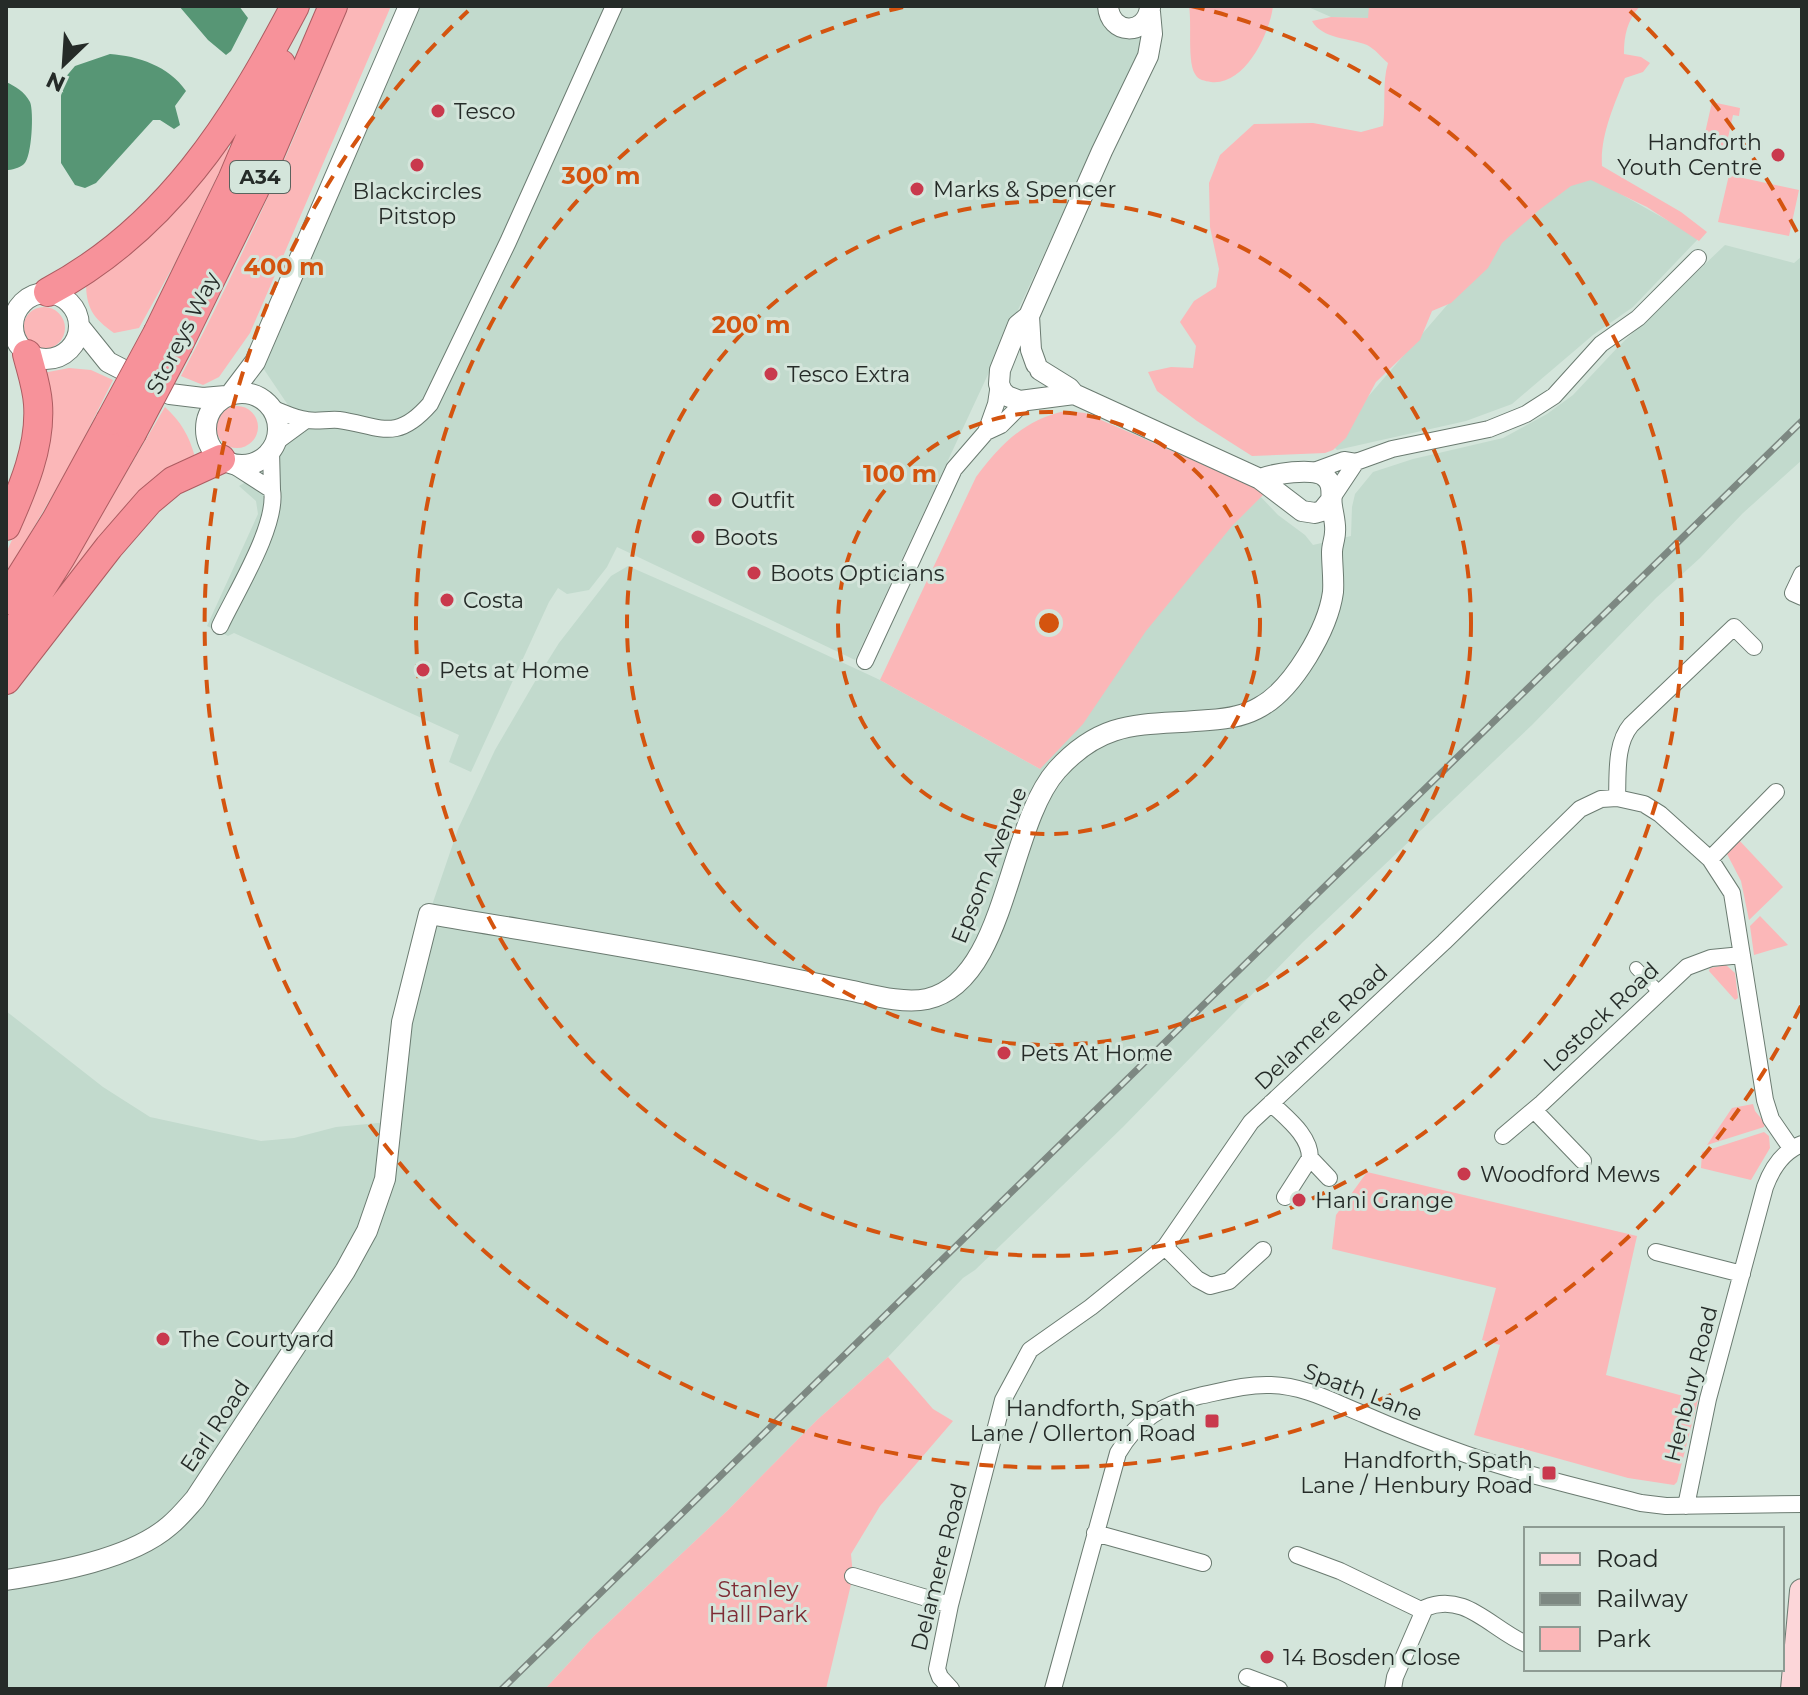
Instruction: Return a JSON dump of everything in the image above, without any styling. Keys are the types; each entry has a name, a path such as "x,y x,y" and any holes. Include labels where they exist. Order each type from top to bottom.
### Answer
{"highway":[{"path":"48,292 81,275 118,247 186,181 222,133 295,6"},
{"name":"Storeys Way","path":"168,338 305,6"},
{"name":"Storeys Way","path":"6,645 61,557 121,427 168,338 254,191 333,6"},
{"path":"6,526 29,466 38,423 38,404 27,354"},
{"name":"Storeys Way","path":"6,600 56,520 121,427"},
{"path":"6,680 109,547 149,501 173,481 226,461"}],"main road":[{"path":"1793,1689 1802,1591"}],"street":[{"path":"272,490 212,450 207,439 209,414 255,362 409,6"},
{"path":"79,326 78,336 66,353 47,359 27,354 14,337 14,315 27,298 48,292 67,300 73,307 79,326 108,362 170,394 203,398 249,393 268,405 306,420 333,419 377,430 394,429 416,418 430,404 508,242 614,6"},
{"path":"1108,6 1111,19 1122,28 1136,54 1139,72"},
{"path":"1122,28 1136,28 1147,19 1150,9"},
{"path":"986,432 1018,325 1029,316 1148,56 1152,34 1150,9"},
{"path":"1260,479 1270,474 1308,472 1344,460 1356,462 1392,449 1489,429 1534,409 1554,396 1601,344 1638,318 1698,258"},
{"path":"865,661 954,469 986,432 1001,425 1039,390 1041,384 1031,350 1029,316"},
{"path":"1000,377 1010,360 1023,358 1074,394 1260,479 1299,509 1315,513 1322,511 1356,462"},
{"path":"220,626 267,529 274,501 273,446 278,425 268,405 255,362"},
{"path":"1000,377 1007,396 1013,399 1074,394"},
{"path":"226,461 251,464 260,460 306,420"},
{"path":"1308,472 1329,480 1331,499"},
{"path":"1308,472 1291,485 1290,497 1332,546"},
{"name":"Epsom Avenue","path":"429,914 696,959 885,997 923,1000 944,994 966,976 983,951 1030,821 1049,779 1085,744 1119,727 1227,719 1261,707 1302,665 1325,621 1333,592 1332,546 1336,532 1331,499"},
{"path":"1802,574 1793,593 1802,597"},
{"path":"1754,647 1734,627 1631,725 1624,733 1621,746 1617,798 1644,804 1660,814 1710,859 1732,893 1765,1100 1771,1119 1796,1146"},
{"path":"1710,859 1776,792"},
{"name":"Delamere Road","path":"951,1689 937,1669 950,1605 1003,1400 1030,1350 1091,1307 1165,1247 1238,1138 1271,1103 1444,942 1580,809 1601,799 1617,798"},
{"name":"Earl Road","path":"6,1580 62,1571 141,1545 169,1526 195,1499 334,1287 367,1231 385,1179 402,1022 429,914"},
{"name":"Lostock Road","path":"1503,1136 1687,967 1711,958 1742,955"},
{"path":"1636,968 1659,992"},
{"path":"1271,1103 1307,1142 1310,1158 1329,1178"},
{"path":"1534,1110 1583,1161"},
{"name":"Henbury Road","path":"1686,1506 1708,1399 1767,1180 1780,1159 1796,1146"},
{"path":"1285,1197 1310,1158"},
{"path":"1165,1247 1197,1279 1210,1286 1229,1281 1263,1250"},
{"path":"1656,1252 1742,1274"},
{"name":"Spath Lane","path":"1053,1689 1118,1453 1145,1418 1168,1405 1189,1399 1256,1385 1283,1386 1316,1394 1432,1443 1573,1486 1641,1503 1686,1506 1802,1504"},
{"path":"1095,1533 1203,1565"},
{"path":"1297,1555 1340,1571 1423,1611"},
{"path":"853,1576 950,1605"},
{"path":"1393,1689 1395,1677 1423,1611 1440,1602 1468,1609 1506,1636 1524,1643"},
{"path":"1247,1677 1279,1689"}],"shaded area":[{"path":"179,6 239,6 248,18 226,55 208,40"},
{"path":"419,6 1109,6 1109,9 1145,27 1145,45 1102,151 1066,207 855,660 617,547 607,567 589,590 567,594 558,588 471,772 449,762 459,735 234,633 228,636 207,626 258,514 256,501 239,486 274,466 291,438 294,423 288,405 263,368"},
{"path":"1306,6 1497,6 1480,21 1331,17"},
{"path":"110,54 152,64 179,82 186,91 175,106 180,125 174,129 160,120 153,120 96,183 85,188 75,185 61,163 64,79 75,66"},
{"path":"6,82 28,98 32,124 27,160 20,167 6,170"},
{"path":"1578,170 1699,238 1633,307 1593,335 1512,404 1466,421 1337,450 1330,443 1341,428 1504,239"},
{"path":"1725,245 1794,263 1802,256 1802,460 1656,598 1532,725 1303,942 1123,1127 975,1270 963,1278 888,1357 817,1420 727,1511 594,1636 545,1689 6,1689 6,1011 103,1087 150,1117 261,1141 294,1138 336,1127 399,1121 393,1093 429,914 458,829 495,750 537,678 559,643 611,576 628,566 751,620 880,680 1040,769 1143,622 1259,495 1313,545 1351,536 1355,494 1373,472 1413,459 1503,438 1547,414 1573,395 1618,347"}],"green space":[{"path":"347,6 391,6 250,333 219,377 203,385 181,376 270,193"},
{"path":"1189,6 1273,6 1267,30 1254,56 1235,76 1211,82 1198,78 1193,68"},
{"path":"1369,6 1640,6 1627,28 1624,54 1641,57 1650,63 1643,72 1625,78 1605,132 1602,166 1681,212 1707,232 1699,241 1647,207 1591,180 1571,186 1502,243 1488,268 1451,303 1432,311 1420,340 1376,382 1346,438 1333,450 1325,453 1252,456 1157,391 1148,372 1171,367 1193,368 1196,346 1180,322 1194,301 1216,287 1219,269 1210,227 1209,183 1220,155 1254,124 1313,123 1361,132 1383,126 1388,63 1367,45 1329,35 1312,21 1331,17 1368,18"},
{"path":"1712,102 1740,108 1739,116 1733,115 1726,147 1703,142"},
{"path":"228,147 229,152 176,261 139,328 114,333 92,312 86,282 107,269 163,222"},
{"path":"1729,175 1799,190 1789,236 1718,222"},
{"path":"44,307 59,313 65,328 59,343 44,349 29,343 23,328 29,313"},
{"path":"69,368 91,370 113,380 73,460 7,573 6,553 36,487 43,373"},
{"path":"237,406 252,412 258,427 252,442 237,448 222,442 216,427 222,412"},
{"path":"165,407 184,429 195,457 72,582 61,584"},
{"path":"1065,411 1085,413 1266,492 1232,526 1146,631 1083,724 1040,769 880,680 976,477 1014,435 1037,421"},
{"path":"1739,840 1783,887 1749,920 1741,881 1727,854"},
{"path":"1760,916 1788,945 1754,955 1750,926"},
{"path":"1726,965 1735,973 1738,998 1735,1000 1709,971 1710,968"},
{"path":"1753,1104 1765,1123 1764,1127 1707,1145 1732,1108"},
{"path":"1764,1132 1769,1136 1770,1148 1751,1180 1701,1168 1702,1152"},
{"path":"1367,1172 1637,1236 1606,1375 1698,1400 1674,1485 1628,1478 1474,1435 1500,1345 1482,1340 1496,1288 1332,1249 1336,1215"},
{"name":"Stanley Hall Park","path":"888,1357 933,1409 953,1421 880,1506 851,1554 853,1576 826,1689 545,1689 594,1636 727,1511 817,1420"}],"railway":[{"path":"502,1689 1802,421"}],"place":[{"name":"Tesco","path":"438,111"},
{"name":"Handforth Youth Centre","path":"1778,155"},
{"name":"Blackcircles Pitstop","path":"417,165"},
{"name":"Marks & Spencer","path":"917,189"},
{"name":"Tesco Extra","path":"771,374"},
{"name":"Outfit","path":"715,500"},
{"name":"Boots","path":"698,537"},
{"name":"Boots Opticians","path":"754,573"},
{"name":"Costa","path":"447,600"},
{"name":"Pets at Home","path":"423,670"},
{"name":"Pets At Home","path":"1004,1053"},
{"name":"Woodford Mews","path":"1464,1174"},
{"name":"Hani Grange","path":"1299,1200"},
{"name":"The Courtyard","path":"163,1339"},
{"name":"Handforth, Spath Lane / Ollerton Road","path":"1212,1421"},
{"name":"Handforth, Spath Lane / Henbury Road","path":"1549,1473"},
{"name":"14 Bosden Close","path":"1267,1657"}]}
